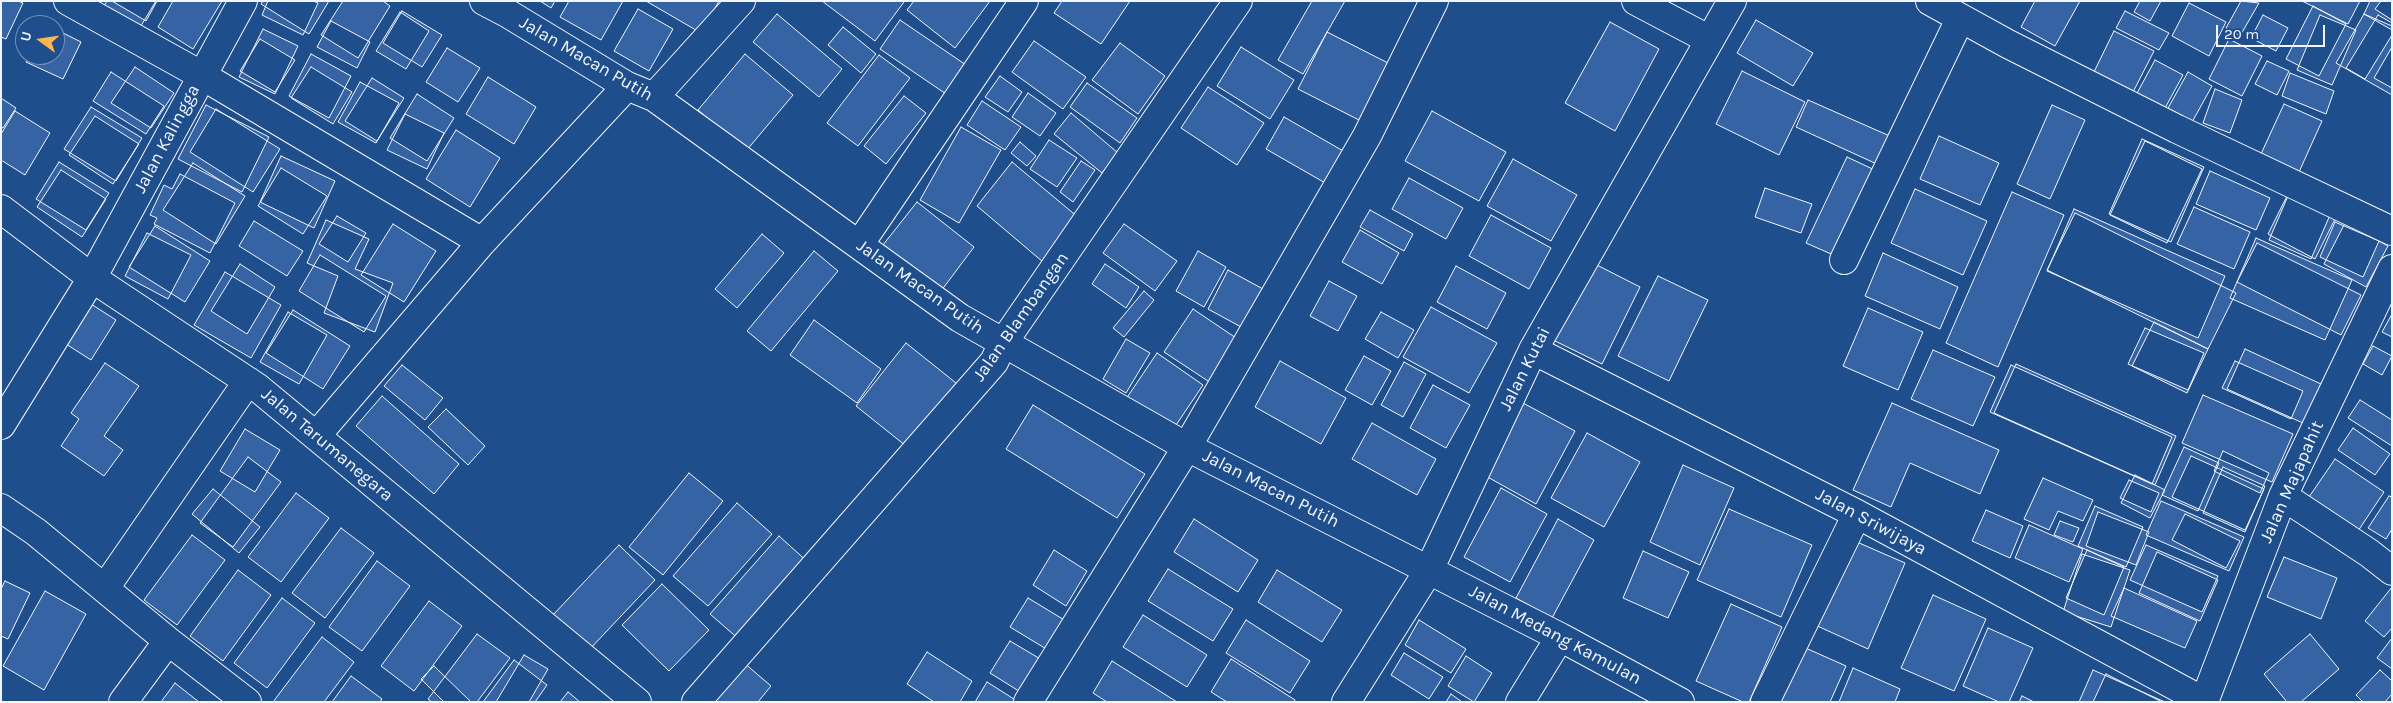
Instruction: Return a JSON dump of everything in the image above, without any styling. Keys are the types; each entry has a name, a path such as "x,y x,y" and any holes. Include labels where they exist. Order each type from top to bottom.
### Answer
{"street":[{"path":"68,1 202,75 482,242"},
{"name":"Jalan Kalingga","path":"1,425 92,278 243,1"},
{"name":"Jalan Macan Putih","path":"484,1 627,86 654,97 960,318 1188,447 1429,570"},
{"path":"654,97 741,1"},
{"path":"859,245 1024,1"},
{"name":"Jalan Blambangan","path":"696,702 994,362 1003,343 1238,1"},
{"path":"1028,702 1188,447 1367,136 1434,1"},
{"path":"1636,1 1710,40"},
{"name":"Jalan Kutai","path":"1346,702 1429,570 1533,350 1732,1"},
{"path":"1930,1 2177,130 2392,231"},
{"path":"1844,260 1960,18"},
{"path":"316,436 482,242 627,86"},
{"name":"Jalan Tarumanegara","path":"1,209 92,278 248,381 637,702"},
{"name":"Jalan Majapahit","path":"2205,702 2283,496 2392,269"},
{"name":"Jalan Sriwijaya","path":"1533,350 1858,514 2205,702"},
{"path":"105,588 248,381"},
{"path":"2283,496 2369,552 2392,571"},
{"path":"1,508 36,532 168,641 248,702"},
{"path":"1765,702 1858,514"},
{"name":"Jalan Medang Kamulan","path":"1429,570 1560,637 1680,702"},
{"path":"1520,702 1560,637"},
{"path":"123,702 168,641"}],"building":[{"path":"1,1 18,1 23,3 17,15 15,15 15,20 6,39 1,37"},
{"path":"107,1 156,1 139,29 103,7"},
{"path":"112,1 157,1 146,21"},
{"path":"173,1 222,1 193,49 158,27"},
{"path":"263,1 329,1 309,34 261,4"},
{"path":"268,1 313,1 318,3 303,35 262,15"},
{"path":"343,1 383,1 390,6 358,58 321,35"},
{"path":"540,1 555,1 551,8"},
{"path":"569,1 623,1 601,40 560,17"},
{"path":"646,1 719,1 701,33"},
{"path":"822,1 904,1 904,2 875,41"},
{"path":"914,1 990,1 955,48 907,10"},
{"path":"1062,1 1130,1 1101,44 1054,13"},
{"path":"1312,1 1345,1 1303,74 1278,60"},
{"path":"2035,1 2080,1 2055,46 2021,27"},
{"path":"2140,1 2161,1 2150,21 2134,12"},
{"path":"2241,1 2259,3 2240,36 2226,28"},
{"path":"2302,1 2360,1 2348,24"},
{"path":"2370,1 2392,1 2392,26 2364,14"},
{"path":"2381,1 2392,1 2392,20 2375,9"},
{"path":"2189,3 2226,22 2209,56 2172,36"},
{"path":"2313,6 2346,24 2319,76 2286,59"},
{"path":"638,9 673,29 649,71 614,51"},
{"path":"402,11 442,35 422,67 383,43"},
{"path":"2125,11 2169,33 2159,50 2116,28"},
{"path":"400,12 429,31 406,69 376,51"},
{"path":"777,14 842,69 819,97 753,42"},
{"path":"2364,14 2392,30 2392,95 2336,63"},
{"path":"2263,15 2288,28 2276,51 2251,38"},
{"path":"2320,15 2356,30 2332,85 2297,70"},
{"path":"2378,15 2392,23 2392,35 2365,79 2346,68"},
{"path":"900,20 969,67 949,96 880,49"},
{"path":"1756,20 1813,53 1793,86 1737,53"},
{"path":"331,21 370,42 357,68 317,47"},
{"path":"1610,22 1659,49 1615,131 1565,103"},
{"path":"843,27 876,54 861,73 828,45"},
{"path":"263,29 298,46 275,94 239,77"},
{"path":"2114,31 2154,51 2131,96 2092,76"},
{"path":"1327,32 1390,64 1361,121 1298,89"},
{"path":"65,34 81,42 63,79 33,65 65,65"},
{"path":"260,39 295,60 275,92 240,71"},
{"path":"2229,39 2262,56 2242,96 2209,79"},
{"path":"1034,41 1086,77 1063,109 1012,72"},
{"path":"1120,43 1165,76 1138,114 1092,80"},
{"path":"1241,47 1294,80 1270,119 1217,86"},
{"path":"2392,47 2392,88 2374,78"},
{"path":"447,48 480,68 458,102 426,82"},
{"path":"311,54 351,76 329,118 289,96"},
{"path":"745,54 793,95 746,151 698,110"},
{"path":"879,55 910,78 858,146 827,123"},
{"path":"2155,60 2183,75 2164,110 2136,95"},
{"path":"2267,61 2289,71 2277,95 2255,84"},
{"path":"135,67 174,93 151,128 111,103"},
{"path":"311,67 352,92 333,124 291,98"},
{"path":"1742,71 1805,102 1779,155 1716,124"},
{"path":"111,72 164,106 146,134 93,101"},
{"path":"2188,72 2212,86 2191,124 2167,110"},
{"path":"2290,73 2334,91 2326,114 2282,96"},
{"path":"1000,76 1022,92 1008,112 985,97"},
{"path":"488,77 536,107 514,144 466,114"},
{"path":"372,78 404,98 377,141 345,121"},
{"path":"360,82 399,103 376,143 338,122"},
{"path":"1087,83 1137,118 1120,143 1070,107"},
{"path":"1208,87 1264,123 1237,165 1181,128"},
{"path":"2215,89 2242,100 2230,133 2203,123"},
{"path":"1028,93 1056,113 1040,136 1012,117"},
{"path":"417,94 454,118 427,161 390,138"},
{"path":"904,96 926,113 886,164 864,146"},
{"path":"1,98 16,108 3,128 1,127"},
{"path":"1808,100 1892,137 1879,165 1796,127"},
{"path":"982,101 1021,127 1005,150 967,125"},
{"path":"2284,104 2322,121 2299,172 2261,154"},
{"path":"206,105 269,137 242,192 178,159"},
{"path":"2052,105 2085,120 2050,199 2017,184"},
{"path":"91,107 142,138 116,181 64,149"},
{"path":"216,109 280,149 253,192 190,152"},
{"path":"15,111 50,133 25,175 1,160 1,134"},
{"path":"1432,111 1506,152 1479,201 1405,161"},
{"path":"1071,113 1118,153 1102,173 1054,134"},
{"path":"405,114 444,133 427,169 387,150"},
{"path":"95,116 139,144 113,184 69,155"},
{"path":"1284,117 1345,152 1327,184 1266,149"},
{"path":"961,127 1001,150 959,223 920,200"},
{"path":"456,130 500,158 470,207 426,179"},
{"path":"1939,136 1999,163 1980,205 1920,179"},
{"path":"2142,139 2204,167 2171,242 2109,214"},
{"path":"1049,140 1077,158 1057,187 1030,169"},
{"path":"2145,141 2202,169 2167,243 2110,215"},
{"path":"1020,142 1036,156 1027,166 1011,153"},
{"path":"281,156 335,181 314,228 260,202"},
{"path":"1847,157 1879,172 1838,257 1806,243"},
{"path":"1513,159 1577,195 1551,241 1487,206"},
{"path":"1081,161 1095,170 1073,202 1060,192"},
{"path":"59,162 109,193 86,230 36,199"},
{"path":"1012,162 1079,218 1043,262 977,206"},
{"path":"193,163 245,196 216,244 163,210"},
{"path":"281,168 327,196 303,234 258,206"},
{"path":"61,170 106,199 82,237 37,207"},
{"path":"2210,171 2270,198 2256,230 2196,204"},
{"path":"180,174 235,203 210,253 154,224 157,218 150,215 164,185 172,189"},
{"path":"1409,178 1463,208 1446,239 1392,209"},
{"path":"1765,188 1812,204 1801,233 1755,217"},
{"path":"1915,189 1987,221 1963,275 1891,243"},
{"path":"2012,192 2064,215 1998,367 1946,343"},
{"path":"2289,192 2336,217 2315,259 2268,234"},
{"path":"2288,196 2330,215 2311,259 2269,240"},
{"path":"917,202 974,247 938,295 879,250"},
{"path":"2194,207 2250,232 2234,269 2177,244"},
{"path":"2074,209 2225,276 2198,338 2047,271"},
{"path":"1370,210 1413,234 1404,251 1360,227"},
{"path":"2075,213 2236,293 2208,349 2047,270"},
{"path":"1491,215 1551,248 1529,289 1469,256"},
{"path":"337,216 366,233 348,262 319,244"},
{"path":"326,220 369,239 355,269 393,283 375,332 324,313 338,276 307,263"},
{"path":"254,221 303,251 287,276 239,246"},
{"path":"2335,222 2379,241 2363,277 2320,257"},
{"path":"2345,223 2388,246 2366,287 2324,264"},
{"path":"393,224 436,251 404,302 361,275"},
{"path":"1124,224 1177,261 1155,291 1103,253"},
{"path":"155,226 210,261 185,302 129,267"},
{"path":"1360,230 1399,253 1382,284 1342,262"},
{"path":"147,233 191,255 168,299 125,276"},
{"path":"762,234 784,253 737,308 715,289"},
{"path":"2256,238 2352,280 2325,340 2230,298"},
{"path":"2257,243 2361,295 2341,335 2237,282"},
{"path":"814,251 838,271 771,351 747,331"},
{"path":"1198,251 1226,267 1204,307 1176,291"},
{"path":"1883,253 1958,287 1940,329 1865,296"},
{"path":"320,255 386,296 364,332 299,291"},
{"path":"1589,261 1640,287 1602,364 1551,339"},
{"path":"240,264 275,287 247,334 211,311"},
{"path":"1105,264 1139,287 1126,308 1092,284"},
{"path":"1456,266 1506,293 1487,329 1437,302"},
{"path":"1228,270 1263,289 1243,328 1208,309"},
{"path":"225,272 281,305 251,358 194,325"},
{"path":"1658,276 1708,300 1669,381 1618,356"},
{"path":"1329,281 1357,296 1338,331 1310,316"},
{"path":"1144,291 1154,300 1124,337 1113,328"},
{"path":"91,304 116,320 91,360 66,344"},
{"path":"1431,307 1497,343 1469,393 1403,357"},
{"path":"1868,308 1923,332 1898,390 1843,366"},
{"path":"1193,309 1239,340 1211,383 1164,352"},
{"path":"293,310 350,346 323,389 266,353"},
{"path":"288,312 327,335 299,384 260,362"},
{"path":"1381,312 1414,330 1398,358 1365,339"},
{"path":"2392,314 2392,337 2382,332"},
{"path":"814,320 881,369 857,403 790,355"},
{"path":"2154,322 2208,349 2187,393 2132,366"},
{"path":"2145,328 2204,353 2188,390 2128,364"},
{"path":"1126,339 1150,353 1126,393 1103,379"},
{"path":"906,343 961,387 911,450 856,406"},
{"path":"2373,346 2392,356 2382,375 2363,364"},
{"path":"2245,349 2321,384 2303,423 2227,389"},
{"path":"1933,350 1995,377 1973,426 1911,399"},
{"path":"1157,353 1203,385 1172,431 1126,399"},
{"path":"1364,356 1391,371 1372,405 1345,390"},
{"path":"1280,361 1346,398 1321,444 1255,407"},
{"path":"2235,361 2303,391 2291,419 2222,388"},
{"path":"1404,362 1426,374 1403,417 1381,405"},
{"path":"105,363 139,386 104,436 123,450 104,476 61,446 79,419 71,413"},
{"path":"2016,364 2176,436 2155,485 1994,413"},
{"path":"402,365 443,398 425,420 384,386"},
{"path":"2011,365 2172,437 2152,484 1990,412"},
{"path":"1433,385 1470,405 1446,448 1410,428"},
{"path":"2203,395 2293,434 2272,482 2182,443"},
{"path":"382,396 459,464 434,494 356,426"},
{"path":"2360,400 2392,420 2392,446 2348,418"},
{"path":"1523,403 1575,431 1536,504 1484,475"},
{"path":"1892,403 1999,450 1980,494 1910,463 1891,507 1853,490"},
{"path":"1033,405 1145,474 1117,518 1006,449"},
{"path":"446,409 485,446 468,465 428,427"},
{"path":"1372,423 1436,459 1417,495 1352,459"},
{"path":"2353,428 2390,454 2375,475 2338,450"},
{"path":"245,429 280,450 255,492 220,471"},
{"path":"1587,433 1640,462 1604,527 1551,498"},
{"path":"2184,447 2219,463 2198,511 2162,495"},
{"path":"2223,451 2269,473 2260,493 2214,471"},
{"path":"2191,456 2264,489 2245,530 2172,497"},
{"path":"248,457 281,482 233,547 200,523"},
{"path":"2335,459 2384,492 2358,531 2309,497"},
{"path":"1683,465 1734,488 1700,565 1650,542"},
{"path":"2223,467 2265,486 2245,532 2203,513"},
{"path":"689,473 723,501 663,575 629,547"},
{"path":"2135,475 2165,490 2150,518 2121,503"},
{"path":"2043,478 2093,500 2083,521 2058,511 2049,530 2024,519"},
{"path":"2129,480 2159,493 2151,512 2120,498"},
{"path":"1501,488 1547,514 1510,582 1464,557"},
{"path":"213,489 260,527 239,553 192,514"},
{"path":"296,493 329,518 281,582 248,557"},
{"path":"2389,496 2392,497 2392,529 2386,539 2368,528"},
{"path":"2161,501 2244,537 2229,571 2146,535"},
{"path":"737,503 772,534 708,606 673,576"},
{"path":"2095,506 2143,527 2126,567 2078,546"},
{"path":"1729,509 1812,545 1781,617 1697,580"},
{"path":"1986,510 2023,526 2010,558 1972,541"},
{"path":"2098,512 2149,532 2136,565 2086,546"},
{"path":"2185,514 2240,541 2226,568 2172,540"},
{"path":"1194,519 1258,560 1238,592 1174,552"},
{"path":"1558,519 1594,540 1552,618 1516,598"},
{"path":"2060,521 2079,528 2073,542 2054,535"},
{"path":"2029,525 2083,549 2069,582 2015,558"},
{"path":"341,528 374,553 325,618 292,593"},
{"path":"192,535 225,560 177,625 144,600"},
{"path":"779,536 810,564 741,641 710,614"},
{"path":"1850,539 1905,563 1868,649 1813,624"},
{"path":"619,545 655,580 588,651 552,616"},
{"path":"2146,545 2218,576 2202,612 2130,580"},
{"path":"1054,550 1087,571 1066,606 1033,585"},
{"path":"2087,550 2124,567 2104,615 2066,598"},
{"path":"1643,551 1689,572 1668,618 1623,598"},
{"path":"2157,552 2218,580 2200,621 2139,593"},
{"path":"2082,554 2130,570 2111,627 2063,612"},
{"path":"2284,557 2337,578 2321,619 2267,597"},
{"path":"377,561 410,586 362,651 329,627"},
{"path":"1168,569 1233,609 1213,641 1148,601"},
{"path":"238,570 271,595 223,661 190,636"},
{"path":"1277,570 1342,610 1322,642 1258,602"},
{"path":"5,581 30,593 8,639 1,636 1,589"},
{"path":"662,584 709,630 669,671 622,625"},
{"path":"2392,587 2392,628 2384,637 2365,621"},
{"path":"2124,588 2197,621 2185,648 2111,616"},
{"path":"45,591 86,614 44,690 3,666"},
{"path":"1933,595 1986,619 1954,691 1901,668"},
{"path":"282,598 315,623 267,688 234,663"},
{"path":"1028,598 1066,621 1048,650 1010,627"},
{"path":"429,601 462,626 414,691 381,666"},
{"path":"1731,604 1782,627 1749,702 1743,702 1696,681"},
{"path":"1143,615 1207,655 1187,687 1123,647"},
{"path":"1246,620 1310,661 1290,693 1226,653"},
{"path":"1419,620 1466,649 1451,673 1405,645"},
{"path":"1988,628 2033,648 2009,702 1999,702 1963,686"},
{"path":"477,634 510,658 477,702 432,702 428,699"},
{"path":"2310,634 2339,669 2301,702 2287,702 2264,674"},
{"path":"322,637 354,662 324,702 273,702"},
{"path":"2392,638 2392,669 2377,658"},
{"path":"1010,641 1042,660 1022,693 990,673"},
{"path":"1801,646 1846,666 1830,702 1776,702"},
{"path":"927,652 972,681 960,702 934,702 907,684"},
{"path":"1404,653 1443,677 1429,699 1391,675"},
{"path":"524,655 548,669 529,702 496,702"},
{"path":"1466,656 1492,673 1474,702 1448,686"},
{"path":"1231,659 1295,700 1294,702 1227,702 1211,692"},
{"path":"514,660 547,685 535,702 483,702"},
{"path":"1112,661 1177,702 1107,702 1093,693"},
{"path":"743,662 771,686 758,702 710,702"},
{"path":"434,666 471,702 444,702 421,679"},
{"path":"1853,668 1900,689 1895,702 1839,702"},
{"path":"2093,670 2165,702 2079,702"},
{"path":"2380,670 2392,681 2392,694 2385,702 2363,702 2356,695"},
{"path":"2106,674 2162,702 2093,702"},
{"path":"351,676 382,699 380,702 332,702"},
{"path":"987,682 1017,701 1017,702 975,702"},
{"path":"175,683 199,702 161,702"},
{"path":"568,692 580,702 560,702"},
{"path":"1451,694 1462,702 1446,702"},
{"path":"2022,696 2034,702 2019,702"}]}
